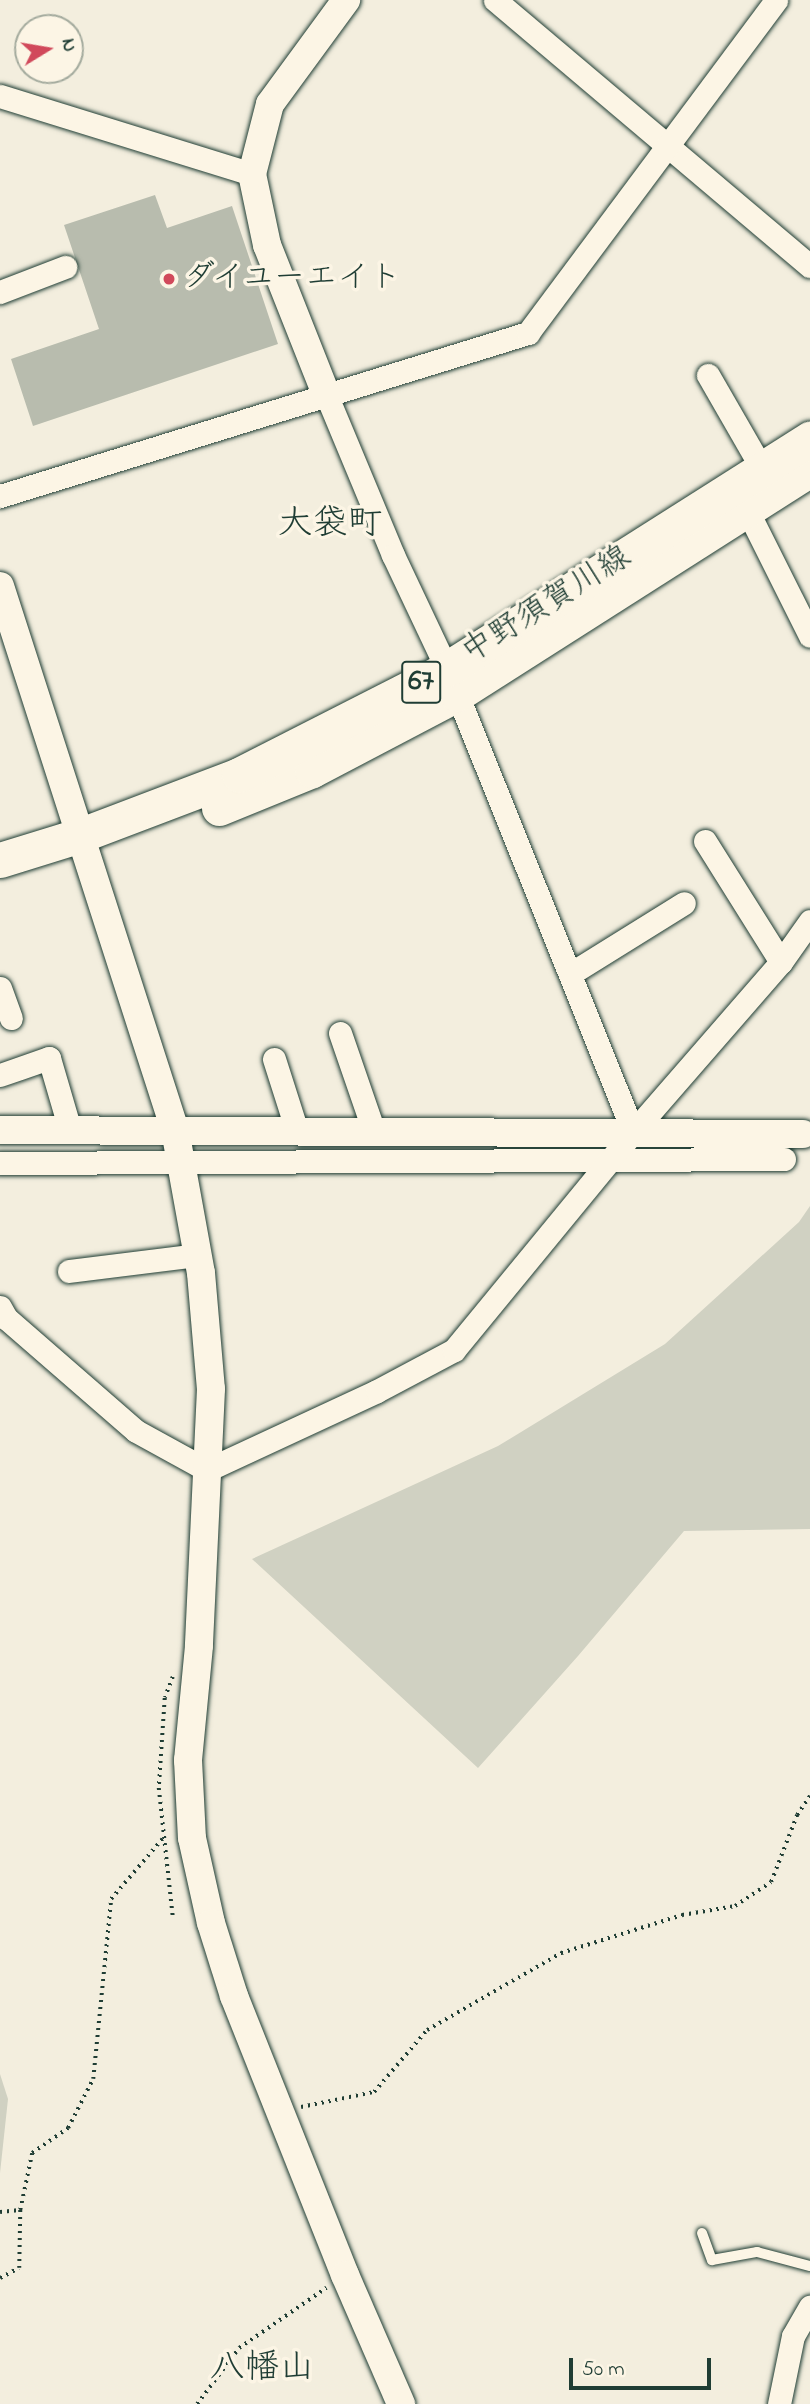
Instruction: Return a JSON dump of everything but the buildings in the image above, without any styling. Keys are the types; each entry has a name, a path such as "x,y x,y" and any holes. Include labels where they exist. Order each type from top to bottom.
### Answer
{"main road":[{"name":"中野須賀川線","path":"0,884 85,845 312,770 748,488 810,439"},
{"name":"中野須賀川線","path":"748,488 810,469"},
{"name":"中野須賀川線","path":"0,860 85,845"}],"street":[{"path":"346,0 270,104 252,174 267,245 393,555 452,681 633,1132"},
{"path":"495,0 810,266"},
{"path":"0,496 528,332 776,0"},
{"path":"0,96 252,174"},
{"path":"0,292 65,267"},
{"path":"708,375 748,488 810,636"},
{"path":"0,586 175,1130 197,1255 211,1389 200,1646 188,1760 192,1838 211,1923 234,1996 345,2275 401,2404"},
{"path":"705,841 781,962"},
{"path":"570,974 684,903"},
{"path":"0,1307 6,1318 136,1431 168,1452 207,1470 377,1391 454,1350 608,1161 781,962 810,921"},
{"path":"0,988 11,1018"},
{"path":"340,1033 374,1132"},
{"path":"0,1075 49,1058 70,1130"},
{"path":"274,1059 297,1131"},
{"path":"0,1130 615,1135 633,1132 803,1133"},
{"path":"0,1163 784,1159"},
{"path":"69,1271 197,1255"},
{"path":"779,2404 793,2336 810,2306"}],"lane":[{"path":"702,2233 712,2260 757,2252 810,2266"}],"path":[{"path":"279,2112 374,2092 427,2030 561,1953 682,1915 735,1906 771,1882 797,1815 810,1796"},
{"path":"0,2278 19,2268 20,2210 32,2153 68,2128 93,2079 111,1899 164,1837"},
{"path":"0,2212 20,2210"},
{"path":"197,2404 239,2348 345,2275"}],"shaded area":[{"path":"810,1206 810,1529 684,1531 478,1768 252,1559 498,1446 665,1344 799,1222"},
{"path":"0,2074 8,2099 0,2173"}],"place":[{"name":"ダイユーエイト","path":"169,279"}],"district":[{"name":"大袋町","path":"330,525"},
{"name":"八幡山","path":"262,2369"}]}
